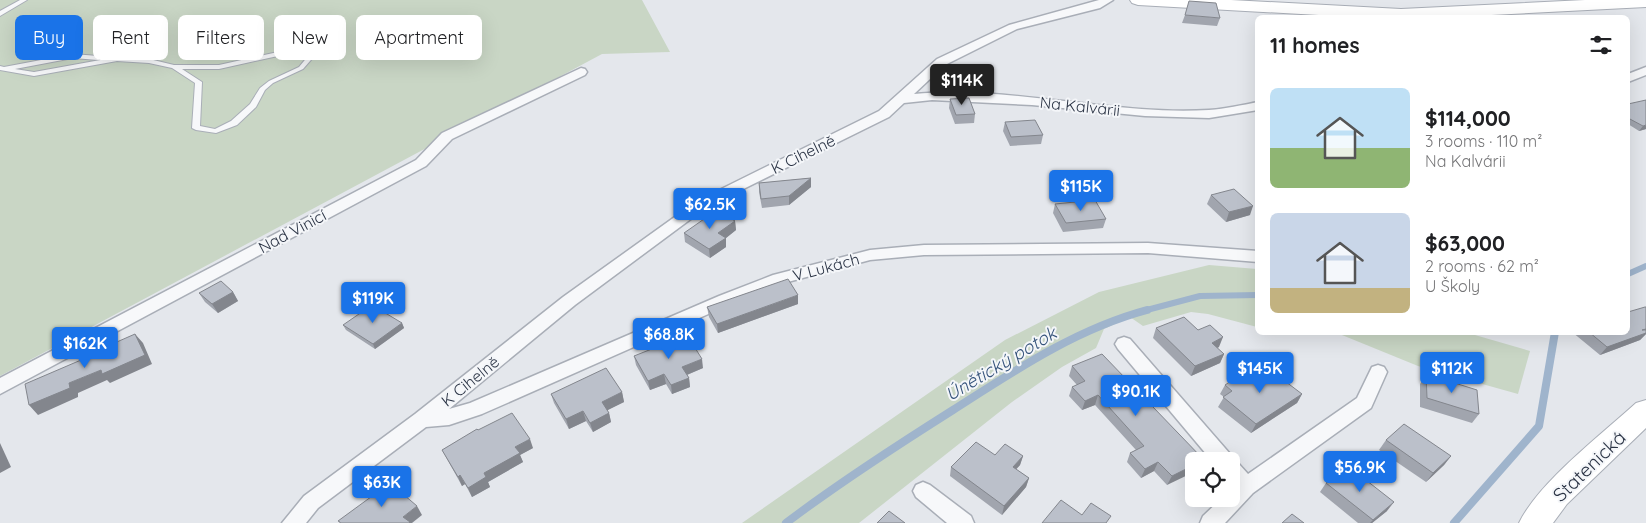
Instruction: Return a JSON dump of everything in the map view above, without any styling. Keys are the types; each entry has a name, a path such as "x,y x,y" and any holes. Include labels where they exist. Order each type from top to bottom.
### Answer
{"main road":[{"path":"1138,0 1411,15"},
{"path":"1448,15 1646,2"},
{"name":"Statenická","path":"1536,523 1556,495 1646,411"}],"street":[{"name":"K Cihelně","path":"293,523 312,502 422,420 569,301 702,204 884,114 942,62 1013,28 1096,6 1107,0"},
{"path":"1630,77 1646,71"},
{"name":"Nad Vinicí","path":"0,387 421,163 447,136 581,72"},
{"name":"Na Kalvárii","path":"901,99 932,96 1032,101 1145,112 1200,113 1255,106"},
{"name":"V Lukách","path":"422,420 449,417 474,409 725,300 779,279 870,255 924,250 1148,248 1255,257"},
{"path":"1124,344 1216,452"},
{"path":"1211,523 1246,487 1364,402 1378,372"},
{"path":"1240,480 1246,487"},
{"path":"923,491 963,523"}],"lane":[{"path":"0,14 24,0"},
{"path":"1,69 34,74 117,59 149,61 174,67 219,67 287,52 314,53 302,68 271,82 262,89 243,117 216,131 196,128 199,82 174,67"}],"green space":[{"path":"0,0 642,0 670,52 602,54 0,376"},
{"path":"1209,265 1255,269 1255,326 1208,314 1191,312 1143,326 1130,317 1104,329 1096,348 1062,367 1012,402 859,523 742,523 1005,340 1099,292"},
{"path":"1342,335 1475,335 1530,351 1518,394 1418,366"}],"building":[{"path":"1189,1 1216,3 1220,18 1185,15"},
{"path":"969,98 975,114 956,115 950,99"},
{"path":"1646,100 1646,125 1643,126 1630,119 1630,104"},
{"path":"1035,120 1043,135 1011,137 1005,122"},
{"path":"811,178 789,196 761,199 759,183"},
{"path":"1234,189 1253,206 1229,212 1211,195"},
{"path":"1095,200 1106,219 1066,223 1055,204"},
{"path":"717,210 735,221 718,233 726,238 709,249 684,233"},
{"path":"788,279 798,295 717,324 707,307"},
{"path":"221,281 233,292 212,304 199,293"},
{"path":"372,305 402,323 373,344 343,325"},
{"path":"1646,307 1646,329 1642,330 1646,330 1646,333 1607,347 1593,335 1630,335 1630,311"},
{"path":"1184,317 1198,330 1210,325 1223,337 1212,343 1224,354 1195,366 1156,328"},
{"path":"135,334 145,355 102,374 101,370 69,383 70,388 29,405 25,384 95,354 94,352"},
{"path":"687,335 702,359 682,367 689,378 671,385 664,374 648,381 634,356"},
{"path":"1102,354 1196,452 1185,452 1185,470 1172,476 1158,462 1145,469 1130,453 1144,446 1098,395 1085,401 1072,387 1085,381 1072,366"},
{"path":"606,368 622,392 602,402 609,413 590,423 583,411 566,419 551,394"},
{"path":"1269,369 1302,394 1256,424 1223,397 1232,391 1225,385 1248,370 1257,377"},
{"path":"1426,374 1477,390 1479,414 1427,398"},
{"path":"512,413 530,439 515,447 520,453 484,473 486,477 468,488 460,475 458,477 442,450 477,429"},
{"path":"1404,424 1451,456 1433,473 1386,440"},
{"path":"976,442 995,455 1005,444 1023,456 1013,467 1029,478 1004,506 951,467"},
{"path":"1348,466 1394,502 1373,520 1326,483"},
{"path":"390,483 417,506 403,517 409,523 340,523 338,521"},
{"path":"1061,500 1082,515 1091,503 1111,516 1106,523 1042,523"},
{"path":"889,511 905,523 877,523"},
{"path":"1292,514 1304,523 1282,523"}],"waterway":[{"name":"Únětický potok","path":"1630,273 1646,266"},
{"name":"Únětický potok","path":"1143,311 1200,296 1255,295"},
{"name":"Únětický potok","path":"786,523 868,465 1022,366 1095,328 1147,310"},
{"path":"1454,523 1539,426 1554,335"}]}
